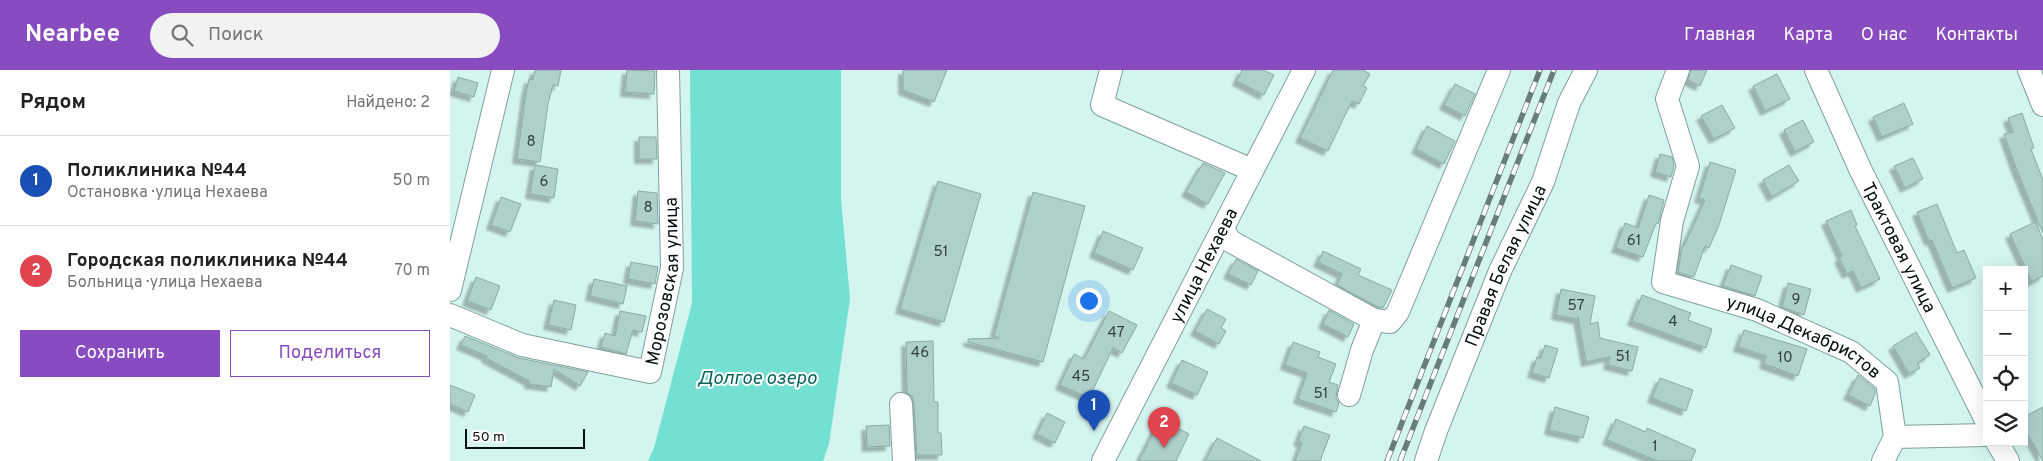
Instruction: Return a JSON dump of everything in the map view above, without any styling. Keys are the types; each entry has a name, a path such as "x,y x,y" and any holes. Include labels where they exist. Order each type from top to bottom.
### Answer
{"street":[{"path":"452,277 503,70"},
{"name":"Морозовская улица","path":"450,315 522,345 650,372 672,268 668,70"},
{"path":"1111,70 1102,105 1252,170"},
{"name":"улица Нехаева","path":"1103,461 1224,229 1252,170 1304,70"},
{"path":"1224,229 1230,241 1374,320 1390,322 1398,312 1499,70"},
{"name":"Правая Белая улица","path":"1426,461 1500,271 1543,182 1569,103 1586,70"},
{"name":"улица Декабристов","path":"1678,70 1667,99 1688,166 1672,221 1664,282 1757,310 1851,352 1886,382 1895,437"},
{"name":"Трактовая улица","path":"1816,70 1861,171 1983,414"},
{"path":"2028,70 2043,105"},
{"path":"1349,395 1362,350 1374,320"},
{"path":"901,404 904,461"},
{"path":"1883,461 1895,437 1983,435"},
{"path":"1999,446 2008,461"}],"water":[{"name":"Долгое озеро","path":"690,70 841,70 841,199 850,299 829,444 823,461 648,461 654,448 692,303"}],"building":[{"path":"535,70 561,70 558,86 553,85 548,104 540,162 517,159 526,93 529,79 533,80"},
{"path":"627,70 655,71 654,94 625,92"},
{"path":"903,70 947,70 934,102 903,90"},
{"path":"1242,70 1263,70 1274,75 1264,95 1237,81"},
{"path":"1333,70 1363,70 1370,74 1363,86 1367,88 1359,104 1352,101 1328,151 1300,138"},
{"path":"1691,70 1707,70 1700,86 1688,80"},
{"path":"1777,74 1790,99 1765,111 1753,86"},
{"path":"458,77 478,83 474,97 454,91"},
{"path":"1455,84 1475,94 1465,116 1444,105"},
{"path":"1904,103 1913,124 1882,137 1873,117"},
{"path":"1722,105 1735,128 1714,139 1701,116"},
{"path":"2022,113 2034,148 2031,149 2043,180 2043,233 2004,134 2013,132 2008,118"},
{"path":"1803,120 1814,142 1795,152 1784,130"},
{"path":"1427,126 1455,141 1444,164 1416,149"},
{"path":"639,137 656,137 657,159 639,159"},
{"path":"1660,154 1672,157 1674,166 1671,177 1655,172"},
{"path":"1913,158 1923,179 1905,188 1894,166"},
{"path":"1710,162 1736,170 1719,225 1709,248 1705,246 1694,277 1678,272 1682,246 1684,246 1705,200 1699,198"},
{"path":"1203,163 1225,173 1208,204 1186,192"},
{"path":"535,165 558,169 554,198 530,194"},
{"path":"1789,165 1799,181 1772,197 1763,180"},
{"path":"938,181 981,194 944,322 900,309"},
{"path":"638,191 657,193 658,224 635,221"},
{"path":"1033,192 1085,206 1043,362 968,342 968,339 999,338 994,336"},
{"path":"1649,195 1664,200 1658,224 1656,223 1643,257 1616,248 1625,223 1638,228"},
{"path":"501,197 521,204 510,232 491,225"},
{"path":"1937,204 1957,253 1964,250 1976,278 1952,288 1932,240 1929,241 1917,212"},
{"path":"1851,210 1857,225 1855,226 1880,279 1861,288 1853,271 1847,274 1839,258 1842,256 1826,221"},
{"path":"2035,222 2043,239 2043,276 2032,282 2028,273 2028,266 2025,266 2010,234"},
{"path":"1103,231 1143,248 1133,270 1094,253"},
{"path":"1323,251 1361,269 1358,275 1392,290 1383,308 1337,285 1342,274 1318,262"},
{"path":"1236,259 1258,271 1251,285 1228,274"},
{"path":"631,262 658,267 655,284 628,279"},
{"path":"1731,265 1762,276 1755,296 1723,286"},
{"path":"476,277 500,286 491,310 467,301"},
{"path":"594,279 627,286 623,304 590,296"},
{"path":"1788,283 1811,289 1804,315 1782,307"},
{"path":"1561,289 1595,296 1590,324 1598,322 1600,338 1638,347 1632,371 1608,365 1610,357 1586,362 1578,317 1577,319 1556,315"},
{"path":"1642,295 1691,313 1688,320 1712,329 1706,348 1632,321"},
{"path":"554,300 576,305 571,330 548,325"},
{"path":"1207,309 1226,319 1221,328 1226,331 1219,344 1195,331"},
{"path":"1329,310 1354,324 1348,337 1323,324"},
{"path":"620,311 646,316 642,332 633,330 626,354 601,347 605,333 615,336"},
{"path":"1109,311 1137,325 1122,353 1113,348 1089,398 1060,385 1074,354 1084,359"},
{"path":"1744,330 1807,349 1798,376 1764,364 1766,356 1738,347"},
{"path":"1916,332 1930,355 1917,363 1920,368 1909,374 1893,346"},
{"path":"465,336 519,358 588,372 580,386 554,369 551,387 529,384 529,381 486,358 487,356 461,345"},
{"path":"933,341 934,402 938,402 938,433 941,433 942,455 917,455 914,403 912,396 907,392 906,342"},
{"path":"1293,342 1320,352 1318,357 1336,364 1329,382 1338,385 1336,398 1339,403 1336,412 1298,399 1307,373 1285,365"},
{"path":"1545,345 1558,349 1549,378 1532,373 1537,357 1541,358"},
{"path":"1182,360 1208,372 1197,395 1171,383"},
{"path":"1858,375 1875,389 1870,406 1848,395"},
{"path":"1660,378 1693,390 1686,411 1652,398"},
{"path":"450,385 475,395 468,412 450,404"},
{"path":"1555,407 1589,417 1583,438 1549,430"},
{"path":"2043,407 2043,461 2028,435 2028,415"},
{"path":"1047,413 1065,422 1055,443 1037,434"},
{"path":"1160,419 1189,434 1176,461 1139,461"},
{"path":"1616,419 1646,432 1647,428 1696,450 1691,461 1658,461 1607,440"},
{"path":"889,425 890,446 867,447 866,426"},
{"path":"1304,426 1330,435 1320,461 1295,461 1302,443 1298,441"},
{"path":"1217,438 1261,461 1205,461"}],"railway":[{"path":"1387,461 1540,70"},
{"path":"1400,461 1554,70"}],"place":[{"name":"Поликлиника №44","path":"1094,431"},
{"name":"Городская поликлиника №44","path":"1164,448"}]}
